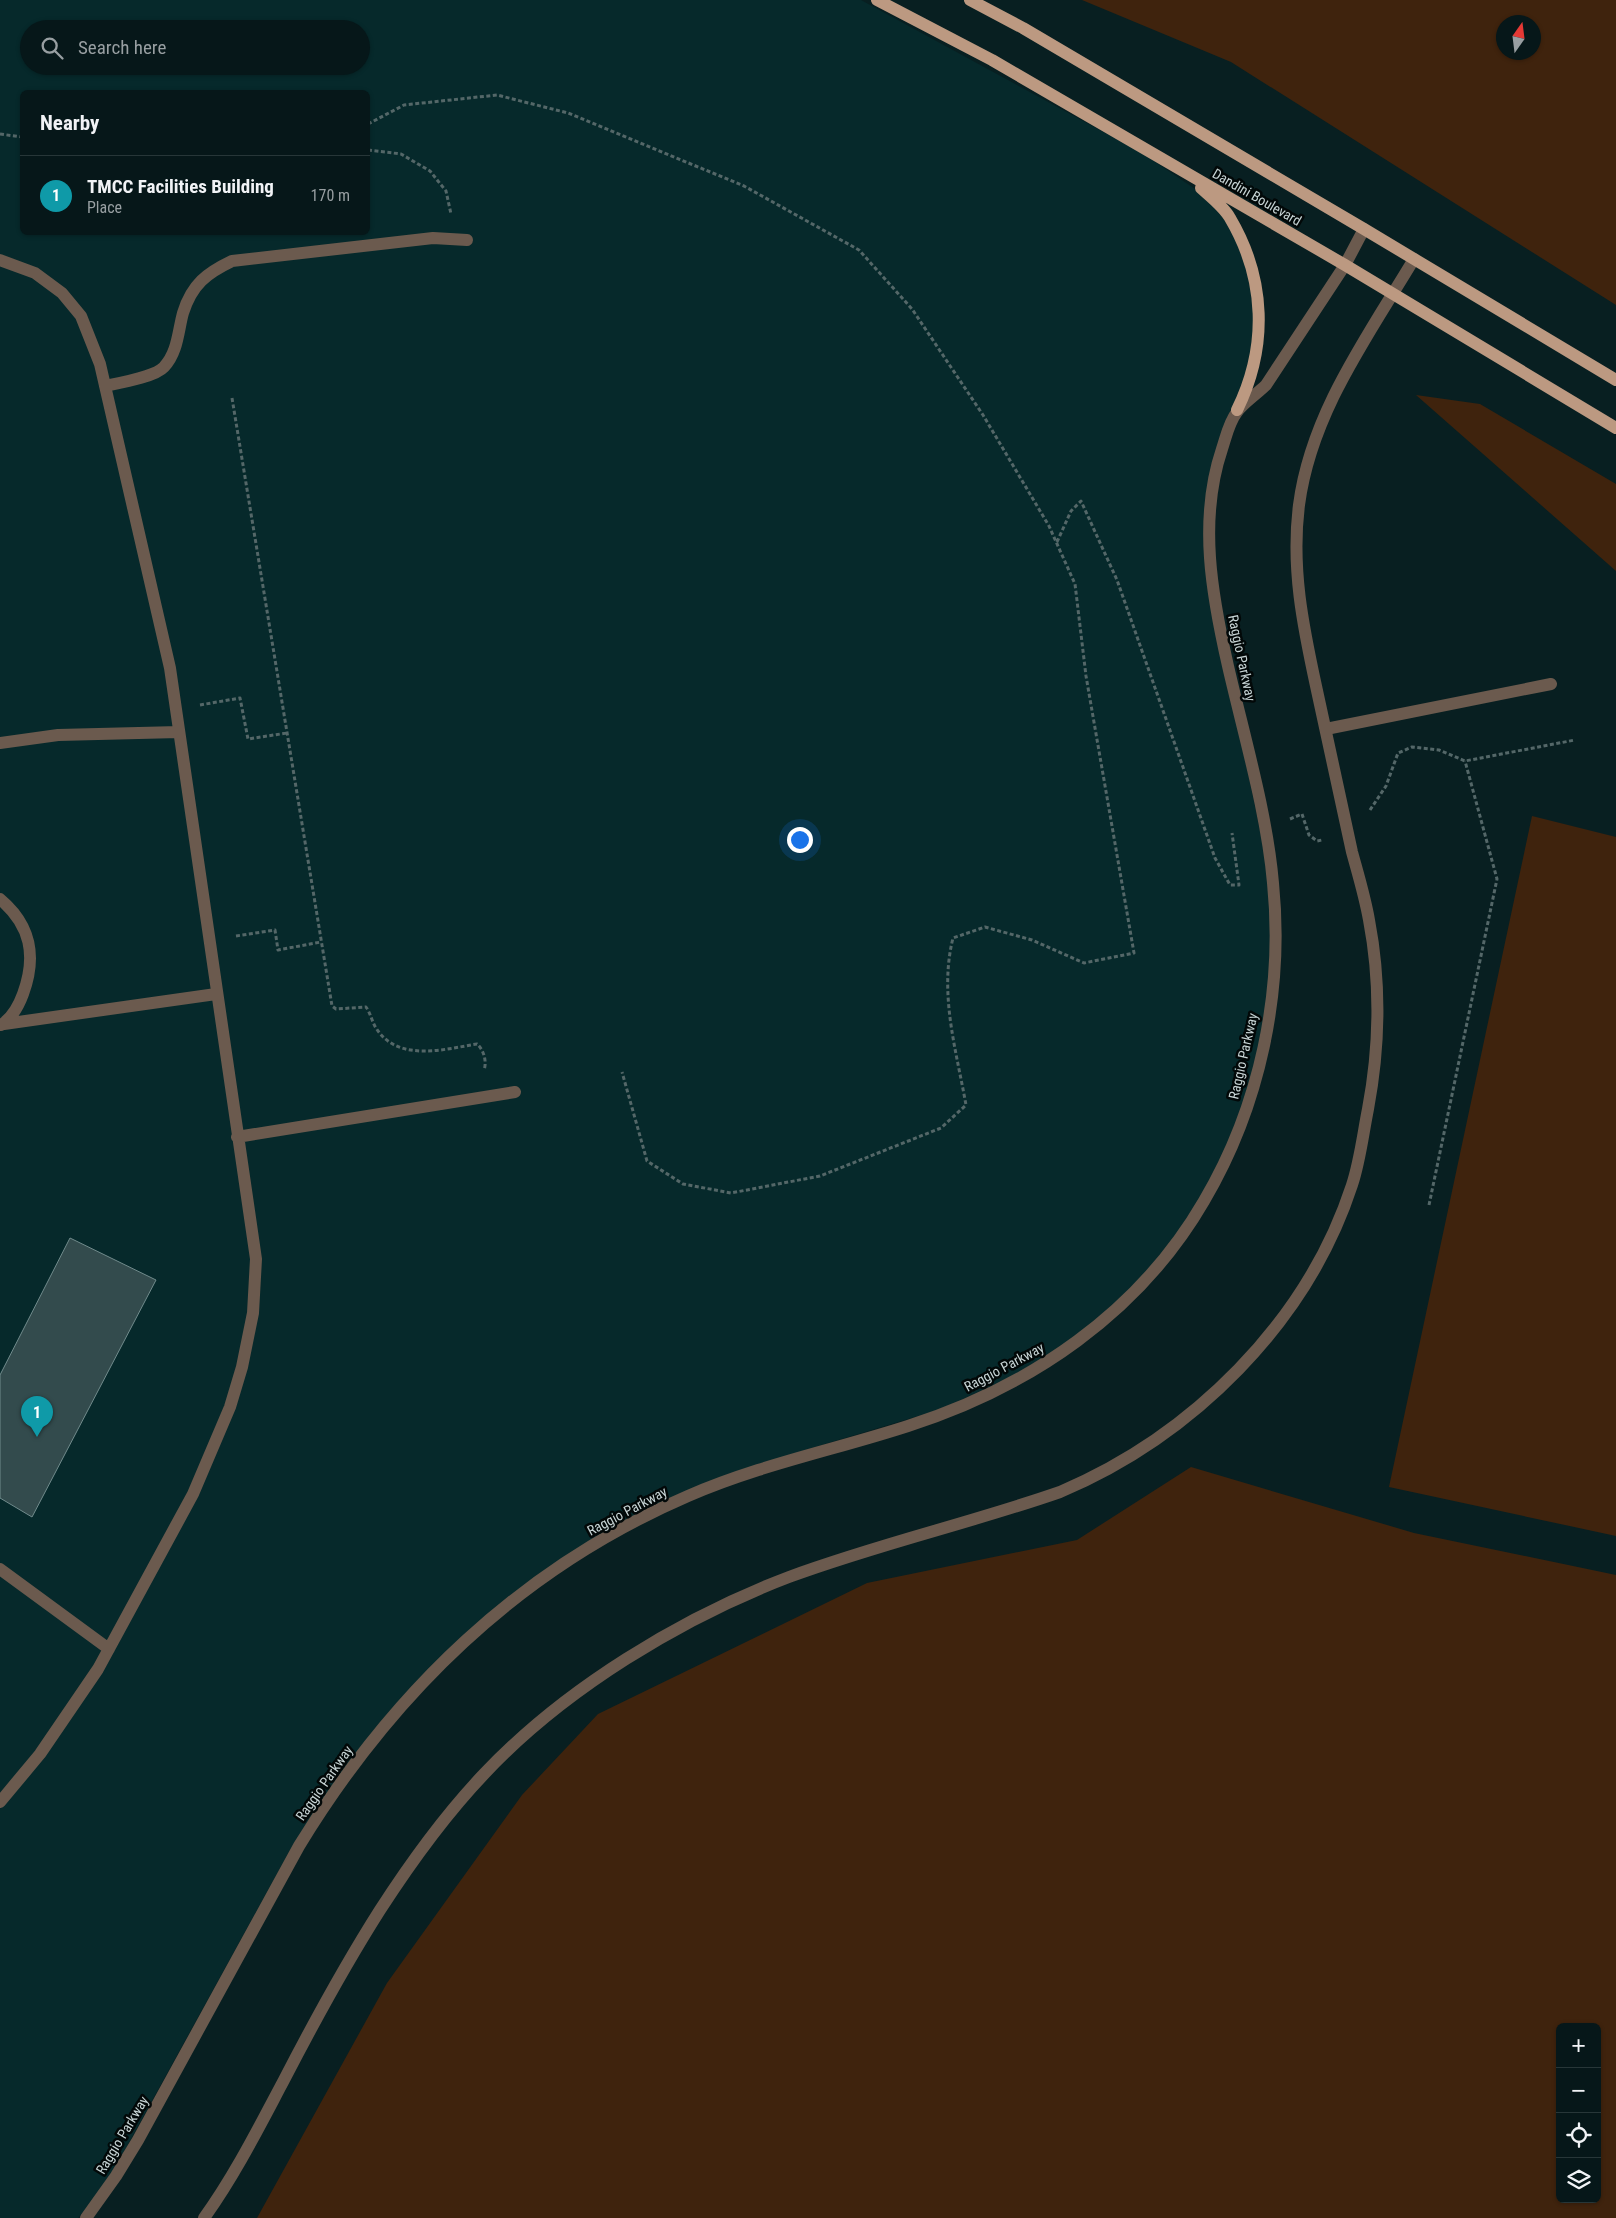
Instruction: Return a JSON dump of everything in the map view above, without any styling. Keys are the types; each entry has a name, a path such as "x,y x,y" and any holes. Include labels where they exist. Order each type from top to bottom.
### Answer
{"main road":[{"name":"Dandini Boulevard","path":"878,0 992,60 1345,265 1616,428"},
{"name":"Dandini Boulevard","path":"970,0 1023,28 1414,258 1616,380"},
{"path":"1180,170 1212,198 1230,217 1253,274 1260,326 1246,391 1237,410"}],"street":[{"path":"1237,410 1266,385 1345,265 1364,229"},
{"path":"105,386 139,379 164,368 178,342 184,312 196,287 210,272 232,261 433,238 467,240"},
{"path":"204,2218 246,2154 310,2030 404,1872 429,1837 484,1774 538,1724 572,1697 642,1649 747,1594 792,1576 848,1558 1024,1505 1093,1479 1132,1456 1185,1418 1225,1382 1277,1325 1320,1258 1333,1233 1350,1190 1371,1091 1377,1043 1379,1001 1369,916 1326,729 1297,590 1296,549 1299,506 1305,471 1327,409 1342,377 1414,258"},
{"path":"0,260 35,274 62,293 81,316 100,364 168,660 256,1259 254,1313 249,1339 230,1407 192,1494 109,1649 67,1716 40,1754 0,1802"},
{"name":"Raggio Parkway","path":"86,2218 116,2176 138,2140 299,1846 324,1805 381,1728 408,1696 443,1661 525,1591 562,1566 601,1540 689,1495 776,1464 939,1416 1004,1387 1046,1364 1094,1329 1128,1298 1161,1264 1186,1231 1225,1163 1252,1092 1264,1044 1276,958 1273,878 1264,826 1210,578 1212,488 1216,465 1237,410"},
{"path":"1326,729 1551,684"},
{"path":"0,743 58,735 179,732"},
{"path":"0,899 14,912 23,925 30,944 32,959 29,978 21,998 12,1016 2,1025"},
{"path":"2,1025 216,994"},
{"path":"237,1138 515,1092"},
{"path":"0,1569 109,1649"}],"path":[{"path":"370,123 404,106 497,95 568,113 744,186 859,250 912,309 983,415 1049,526 1075,584 1086,676 1134,953 1084,963 1032,940 985,926 953,938 947,962 948,1006 966,1105 941,1128 820,1176 731,1193 683,1184 646,1161 622,1072"},
{"path":"0,134 20,137"},
{"path":"370,150 401,154 430,171 446,191 451,214"},
{"path":"232,398 332,1006 336,1009 366,1007 376,1029 389,1040 408,1050 426,1052 477,1044 483,1050 485,1067 479,1073"},
{"path":"1056,542 1071,510 1081,501 1116,580 1214,858 1230,885 1239,885 1232,833"},
{"path":"199,705 240,698 248,739 287,733"},
{"path":"1370,818 1370,811 1386,786 1398,753 1412,747 1438,750 1465,761 1574,740"},
{"path":"1429,1205 1496,878 1465,761"},
{"path":"1284,820 1302,814 1309,835 1317,842 1323,840"},
{"path":"236,936 275,930 278,950 320,942"}],"shaded area":[{"path":"0,0 861,0 1142,153 1204,195 1233,230 1246,262 1255,319 1250,371 1228,421 1207,529 1228,678 1273,892 1271,973 1253,1084 1217,1175 1171,1246 1102,1318 1023,1372 938,1410 805,1450 583,1549 452,1650 290,1850 105,2186 78,2218 0,2218"},
{"path":"1082,0 1616,0 1616,305 1231,62"},
{"path":"1416,395 1480,404 1616,484 1616,571"},
{"path":"1532,816 1616,837 1616,1536 1389,1487"},
{"path":"1191,1467 1414,1533 1616,1575 1616,2218 257,2218 387,1983 522,1795 598,1714 867,1583 1077,1540"}],"building":[{"path":"70,1238 156,1280 32,1517 0,1498 0,1375"}],"place":[{"name":"TMCC Facilities Building","path":"37,1437"}]}
